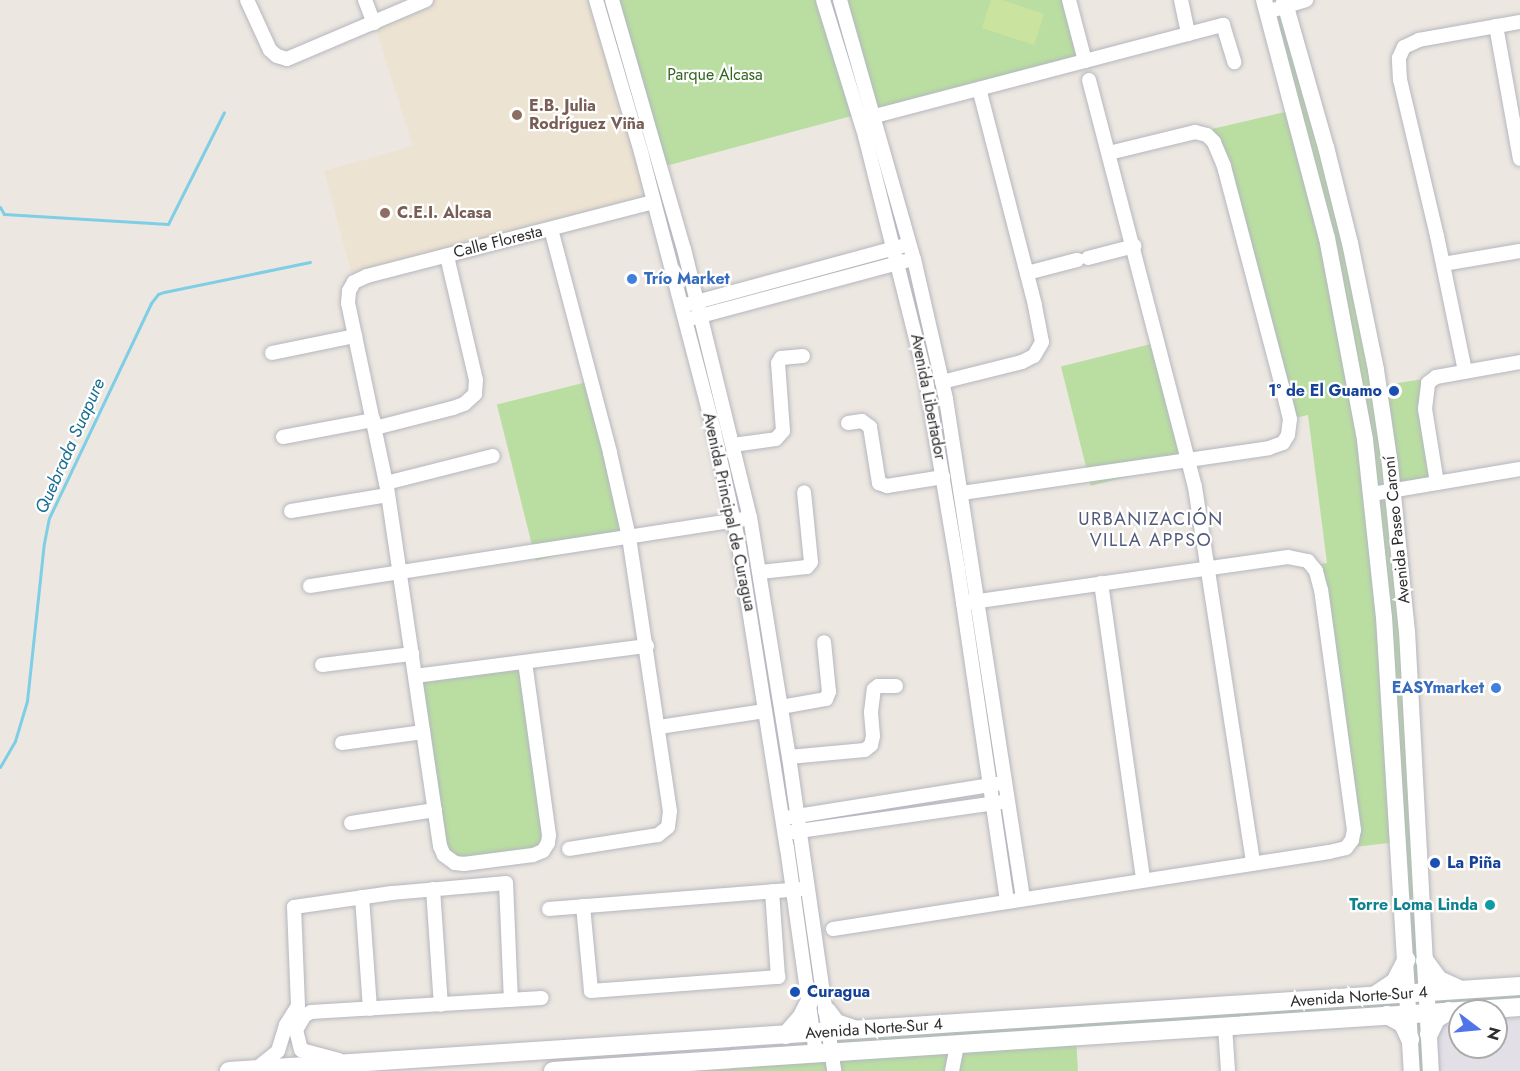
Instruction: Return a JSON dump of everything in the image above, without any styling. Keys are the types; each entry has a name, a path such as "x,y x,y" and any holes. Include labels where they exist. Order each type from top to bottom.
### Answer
{"main road":[{"path":"1376,995 1395,982 1406,960"},
{"path":"1425,961 1439,980 1462,990"},
{"name":"Avenida Norte-Sur 4","path":"229,1071 1520,986"},
{"path":"786,1035 801,1018 809,1002"},
{"path":"827,1011 836,1023 858,1031"},
{"name":"Avenida Norte-Sur 4","path":"553,1071 957,1046 1448,1011"},
{"path":"1429,1034 1436,1019 1448,1012"},
{"path":"1387,1015 1403,1024 1410,1039"}],"street":[{"path":"247,0 270,50 282,58 297,57 426,0"},
{"path":"365,0 374,23"},
{"name":"Avenida Principal de Curagua","path":"596,0 654,202 734,520 809,1002 822,1033"},
{"name":"Avenida Principal de Curagua","path":"612,0 653,136 697,301 750,517 827,1011 822,1033"},
{"name":"Avenida Libertador","path":"823,0 855,100 925,374 963,603 1007,901"},
{"name":"Avenida Libertador","path":"840,0 910,244 942,382 979,601 1023,898"},
{"path":"1069,0 1085,61"},
{"path":"1180,0 1188,34"},
{"path":"1265,6 1306,0"},
{"name":"Avenida Paseo Caroní","path":"1285,3 1326,147 1350,243 1376,370 1394,491 1407,631 1431,1071"},
{"name":"Avenida Paseo Caroní","path":"1265,6 1327,238 1357,387 1372,494 1384,617 1412,1071"},
{"path":"1465,371 1443,264 1400,80 1399,58 1404,47 1410,43 1520,22"},
{"path":"875,116 1222,24 1234,62"},
{"path":"1496,26 1520,159"},
{"path":"1089,80 1189,461 1253,863"},
{"path":"942,382 1023,362 1038,352 1042,337 979,89"},
{"path":"962,493 1269,448 1282,443 1291,425 1224,165 1214,142 1207,135 1195,132 1109,153"},
{"name":"Calle Floresta","path":"355,336 348,303 349,291 357,279 654,202"},
{"path":"551,229 610,453 629,537 670,811 668,827 652,837 569,849"},
{"path":"681,306 910,244"},
{"path":"1027,273 1134,246"},
{"path":"1443,264 1520,251"},
{"path":"283,437 374,424 459,406 475,394 476,380 447,256"},
{"path":"685,320 914,259"},
{"path":"272,353 355,336 387,489 442,851 455,863 464,864 533,855 546,848 549,835 525,662"},
{"path":"733,445 776,439 783,431 778,363 781,358 803,356"},
{"path":"1437,483 1426,422 1426,389 1431,379 1520,362"},
{"path":"848,423 862,421 870,427 879,483 887,486 943,477"},
{"path":"291,511 387,489 493,456"},
{"path":"1372,494 1520,469"},
{"path":"760,572 807,567 811,562 804,492"},
{"path":"310,586 750,517"},
{"path":"833,929 1143,879 1342,850 1350,845 1353,836 1321,590 1313,565 1295,556 963,603"},
{"path":"1101,583 1143,879"},
{"path":"781,707 826,699 829,692 824,642"},
{"path":"415,676 647,646"},
{"path":"322,665 412,654"},
{"path":"789,758 865,750 871,746 874,689 878,686 896,686"},
{"path":"659,727 765,711"},
{"path":"342,743 423,732"},
{"path":"782,818 1005,783"},
{"path":"784,833 1008,801"},
{"path":"351,823 435,810"},
{"path":"256,1069 278,1051 291,1025 298,1003 294,907 362,897 506,883 511,1000"},
{"path":"549,909 808,888"},
{"path":"433,889 441,1005"},
{"path":"583,906 591,991 778,977 772,891"},
{"path":"362,897 370,1009"},
{"path":"291,1025 311,1012 542,998"},
{"path":"291,1025 302,1050"},
{"path":"1225,1026 1228,1071"},
{"path":"822,1033 824,1053 834,1071"},
{"path":"952,1071 957,1046"},
{"path":"278,1051 302,1050 353,1063"}],"shaded area":[{"name":"E.B. Julia Rodríguez Viña","path":"426,0 596,0 654,202 354,282 324,171 413,146 374,23"},
{"path":"1520,1007 1520,1071 1431,1071 1428,1013 1448,1012 1448,1059 1508,1059 1508,1008"}],"green space":[{"name":"Parque Alcasa","path":"612,0 823,0 859,114 662,167"},
{"path":"840,0 1069,0 1085,61 875,116"},
{"path":"991,0 1002,0 1044,14 1034,45 982,28"},
{"path":"1286,6 1379,386 1436,377 1428,383 1437,483 1394,491 1426,992 1408,993 1397,842 1346,848 1350,845 1313,565 1327,563 1308,415 1290,419 1224,165 1199,132 1293,110 1267,12"},
{"path":"1159,342 1189,461 1091,486 1061,366"},
{"path":"591,381 630,537 536,561 497,404"},
{"path":"525,662 549,835 539,853 447,858 415,676"},
{"path":"1520,986 1520,1007 1508,1008 1508,999 1448,999 1448,1012 1428,1013 1426,992"},
{"path":"1408,993 1409,1014 1076,1037 1078,1071 553,1071 832,1052 830,1033"},
{"path":"1428,1013 1431,1071 1412,1071 1409,1014"}],"waterway":[{"path":"0,207 4,214 168,224 224,112"},
{"name":"Quebrada Suapure","path":"0,767 15,741 27,701 44,543 49,518 151,303 158,294 164,292 310,262"}],"place":[{"name":"E.B. Julia Rodríguez Viña","path":"517,115"},
{"name":"C.E.I. Alcasa","path":"385,213"},
{"name":"Trío Market","path":"632,279"},
{"name":"1° de El Guamo","path":"1394,391"},
{"name":"EASYmarket","path":"1496,688"},
{"name":"La Piña","path":"1435,863"},
{"name":"Torre Loma Linda","path":"1490,905"},
{"name":"Curagua","path":"795,992"}],"district":[{"name":"URBANIZACIÓN VILLA APPSO","path":"1151,530"}]}
